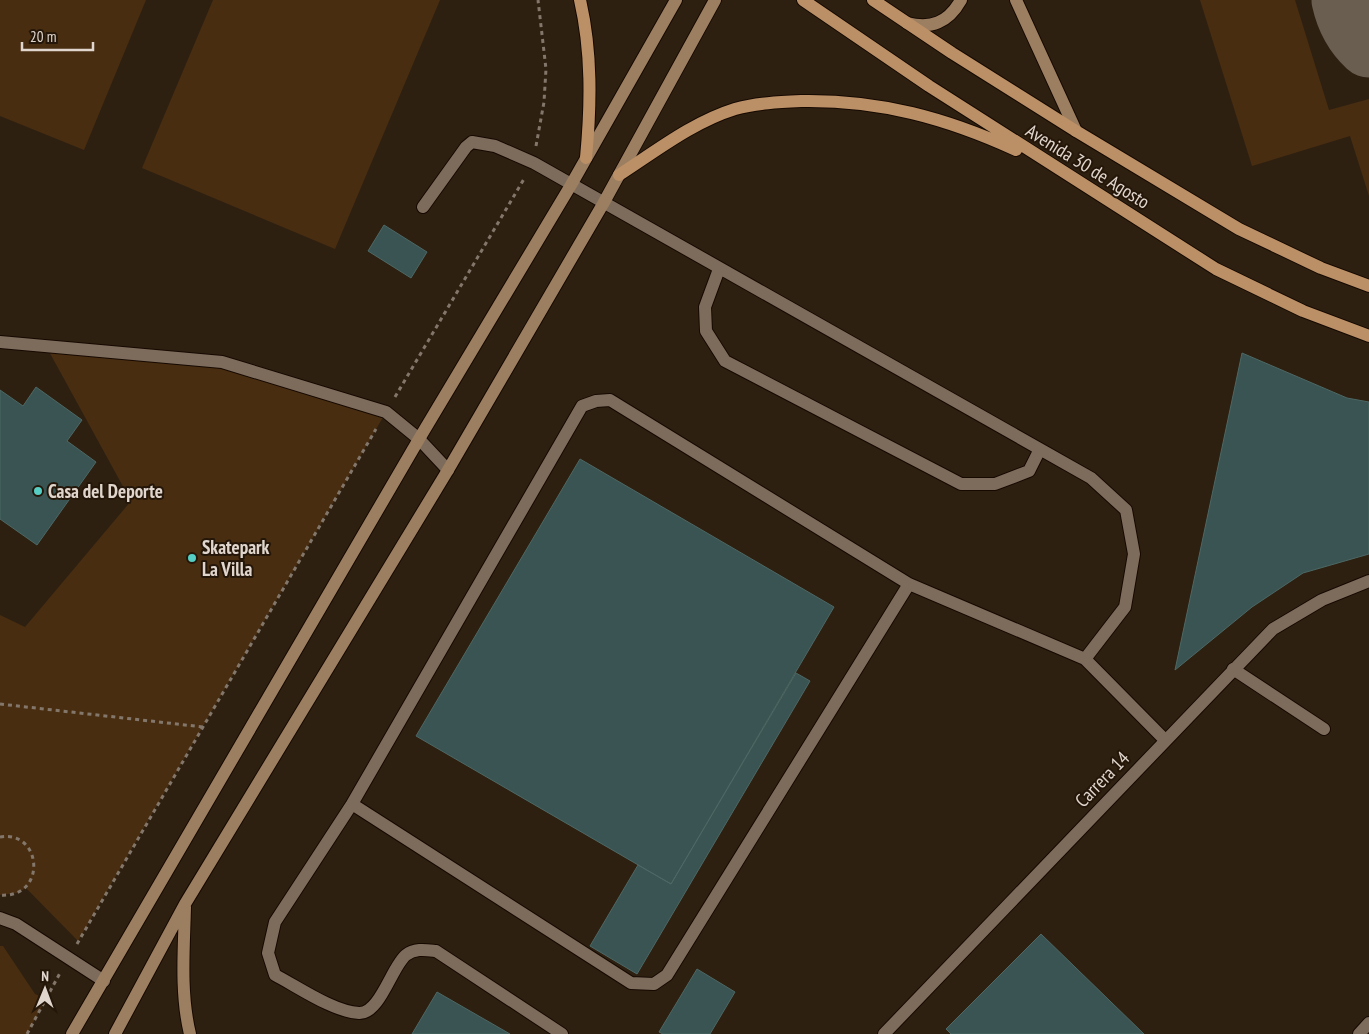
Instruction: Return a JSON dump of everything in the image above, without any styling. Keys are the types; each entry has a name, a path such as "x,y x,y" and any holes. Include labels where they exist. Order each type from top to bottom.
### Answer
{"main road":[{"path":"580,0 588,49 590,86 586,158"},
{"name":"Avenida 30 de Agosto","path":"803,0 883,57 1216,269 1303,310 1369,336"},
{"name":"Avenida 30 de Agosto","path":"873,0 1076,131 1240,229 1321,268 1369,286"},
{"path":"620,175 695,126 736,109 782,102 837,100 900,108 996,141 1058,169"}],"street":[{"path":"72,1034 419,439 571,185 676,0"},
{"path":"115,1034 185,904 448,470 620,175 715,0"},
{"path":"906,22 923,26 941,22 956,10 961,0"},
{"path":"1016,0 1076,131"},
{"path":"423,207 466,147 472,142 495,146 534,163 603,204 1091,478 1126,510 1134,554 1125,607 1085,659"},
{"path":"719,269 705,307 706,331 725,361 961,484 995,484 1029,471 1040,449"},
{"path":"0,342 222,362 386,412 419,439 448,470"},
{"path":"562,1034 436,951 418,950 406,955 373,1007 362,1014 345,1011 275,975 268,953 275,922 352,804 582,406 610,400 908,584 1085,659 1166,740"},
{"name":"Carrera 14","path":"884,1034 1273,629 1322,600 1369,581"},
{"path":"352,804 631,984 654,984 667,975 908,584"},
{"path":"1233,669 1324,729"},
{"path":"185,904 184,986 186,1016 190,1034"},
{"path":"0,918 16,924 104,981"},
{"path":"1359,1034 1369,1023"}],"path":[{"path":"78,941 386,412 534,163 544,102 546,69 538,0"},
{"path":"0,704 203,727"},
{"path":"0,838 14,838 23,843 30,850 34,869 32,879 26,888 17,893 0,895"},
{"path":"26,1034 46,999"}],"shaded area":[{"path":"0,0 146,0 84,150 0,116"},
{"path":"213,0 440,0 335,249 142,168"},
{"path":"1200,0 1295,0 1329,110 1369,99 1369,196 1350,136 1252,166"},
{"name":"Skatepark La Villa","path":"46,346 222,362 386,412 78,941 26,888 17,893 0,895 0,615 25,627 131,501"},
{"path":"0,946 3,946 35,994 46,999 27,1034 0,1034"}],"building":[{"path":"384,225 427,252 411,278 368,251"},
{"path":"1242,353 1347,398 1369,402 1369,554 1303,573 1252,607 1175,670"},
{"name":"Casa del Deporte","path":"36,387 82,420 67,441 96,462 37,545 0,519 0,390 23,406"},
{"path":"580,459 834,607 671,884 416,736"},
{"path":"796,673 810,681 637,974 590,946 638,865 671,884"},
{"path":"1041,934 1144,1034 951,1034 946,1029"},
{"path":"697,969 735,992 710,1034 663,1034 659,1032"},
{"path":"437,992 510,1034 412,1034"}],"taxiway":[{"path":"1344,0 1353,24 1369,45"}],"place":[{"name":"Casa del Deporte","path":"38,491"},
{"name":"Skatepark La Villa","path":"192,558"}]}
